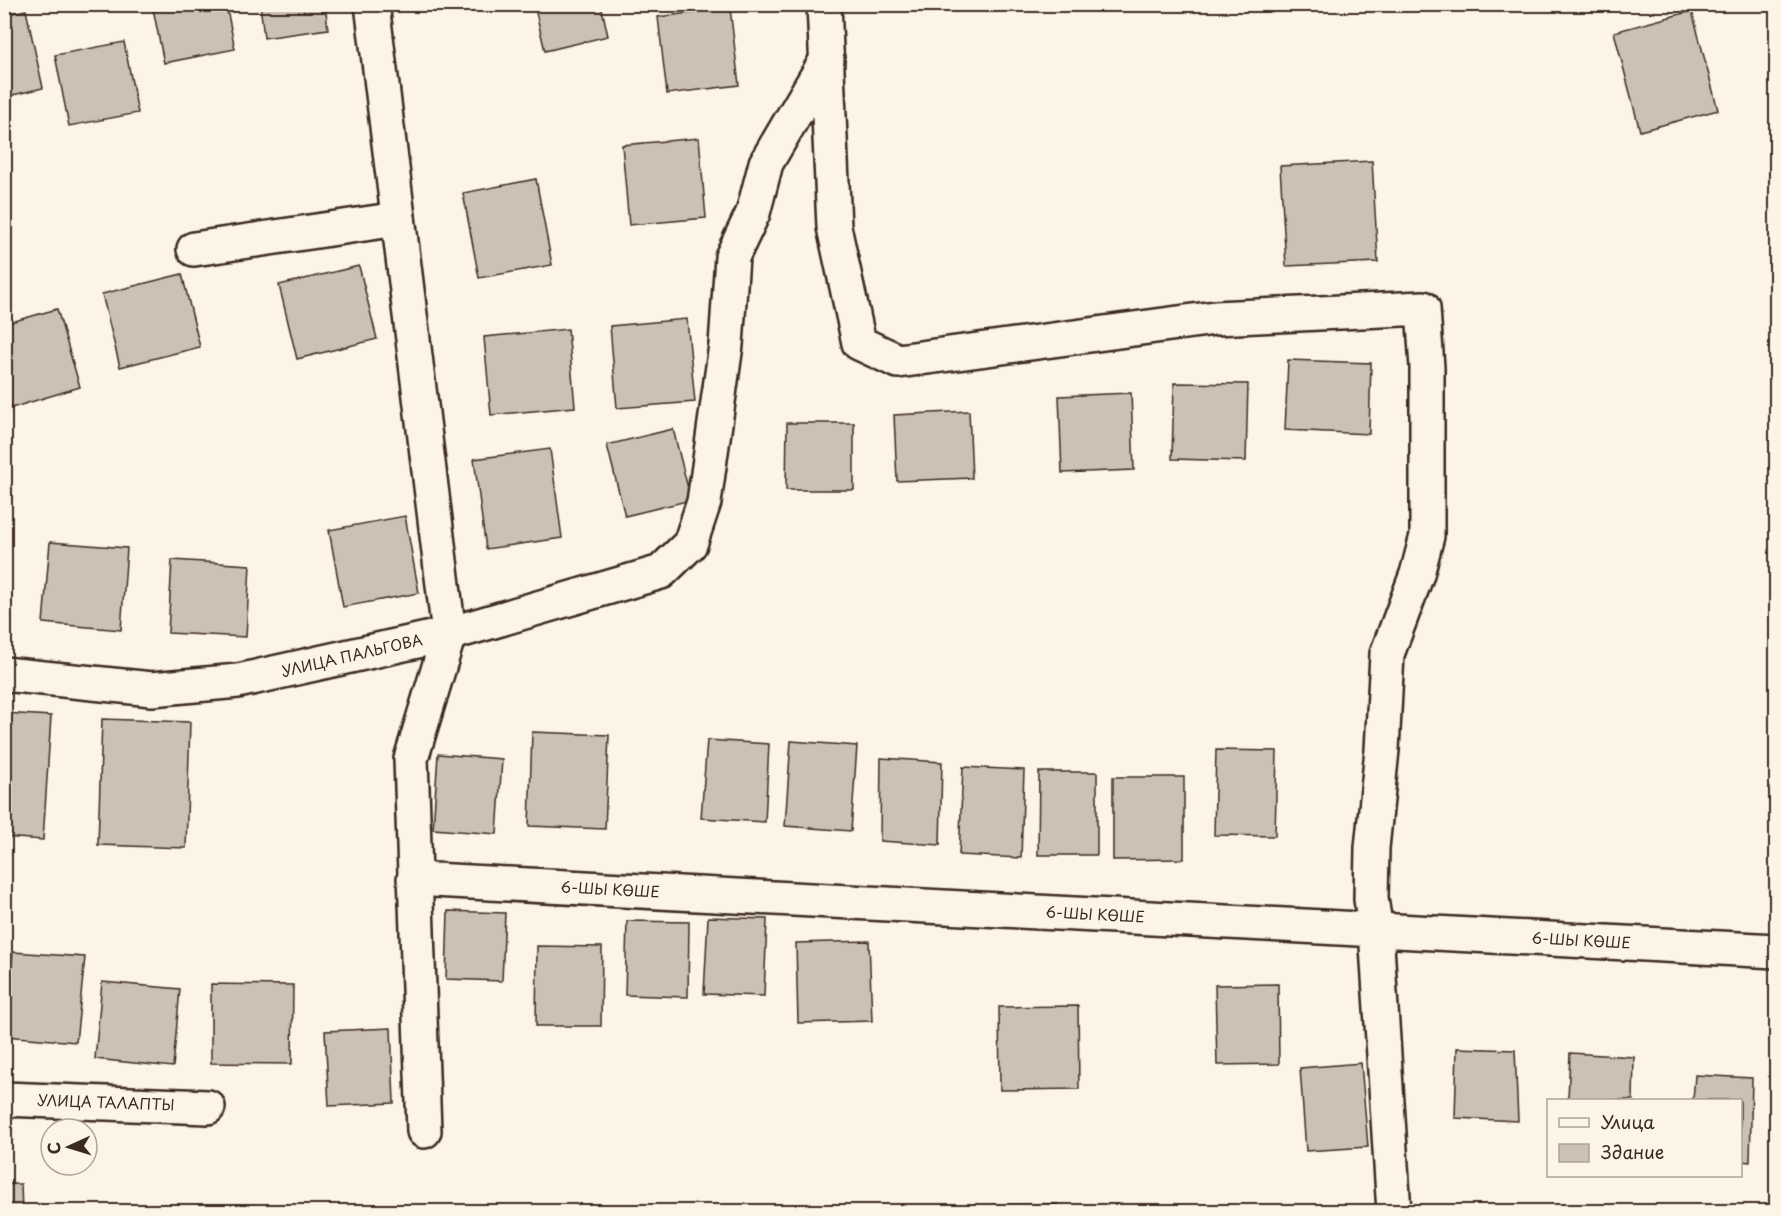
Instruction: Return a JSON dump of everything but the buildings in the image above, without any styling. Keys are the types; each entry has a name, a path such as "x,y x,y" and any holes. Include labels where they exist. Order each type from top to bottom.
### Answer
{"street":[{"path":"372,4 449,634 661,572 690,544 704,502 726,345 732,257 753,213 766,163 827,59"},
{"path":"824,4 834,227 846,292 859,343 898,361 1215,318 1423,308 1427,368 1426,536 1417,573 1387,654 1382,750 1372,848 1371,899 1376,930 1394,1212"},
{"path":"194,249 398,219"},
{"name":"УЛИЦА ПАЛЬГОВА","path":"4,674 152,689 228,682 449,634 411,759 424,1131"},
{"name":"6-ШЫ КӨШЕ","path":"414,879 1776,951"},
{"name":"УЛИЦА ТАЛАПТЫ","path":"4,1099 208,1107"}]}
